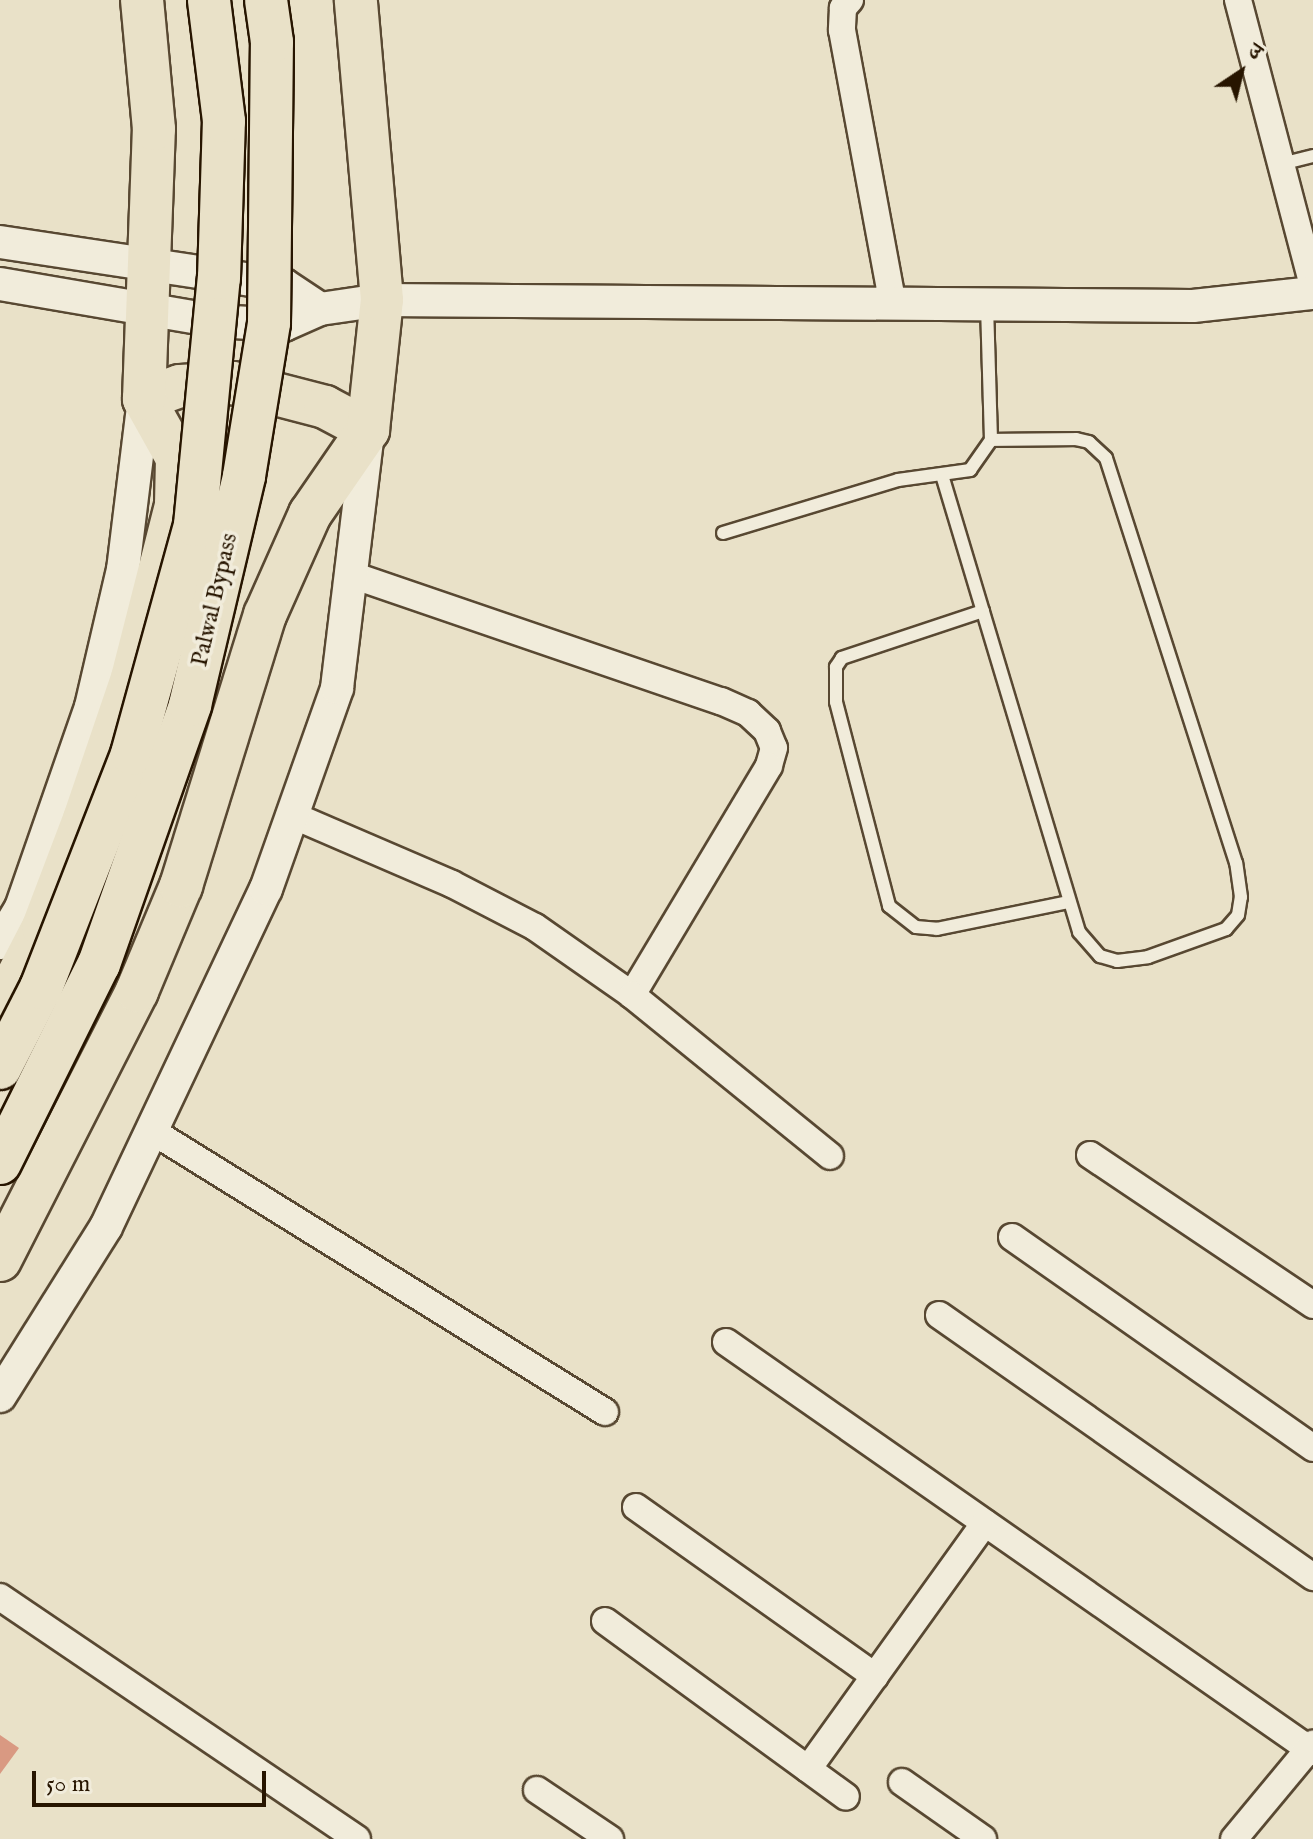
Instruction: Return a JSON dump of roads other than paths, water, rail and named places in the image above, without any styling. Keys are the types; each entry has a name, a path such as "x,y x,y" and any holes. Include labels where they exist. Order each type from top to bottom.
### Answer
{"highway":[{"path":"0,1010 43,927 84,819 132,678 176,505 177,458 144,399 154,129 142,0"},
{"name":"Palwal Bypass","path":"0,1068 41,988 132,754 195,525 216,321 224,121 209,0"},
{"name":"Palwal Bypass","path":"0,1163 109,935 190,705 244,476 269,323 272,42 266,0"},
{"path":"0,1260 137,991 181,886 265,615 310,514 368,430 382,300 356,0"},
{"path":"144,399 180,386 233,383 325,407 368,430"}],"street":[{"path":"850,0 843,8 842,30 893,304"},
{"path":"1238,0 1313,286"},
{"path":"0,242 149,268 284,285 320,309"},
{"path":"0,284 216,321 284,325 320,309 382,300 1193,306 1313,293"},
{"path":"0,943 21,908 91,707 123,570 144,399"},
{"path":"0,1396 106,1227 266,889 337,688 368,430"},
{"path":"352,575 721,701 748,713 767,731 774,748 769,766 632,995"},
{"path":"292,815 452,884 535,927 632,995 830,1156"},
{"path":"152,1131 605,1412"},
{"path":"1090,1155 1313,1305"},
{"path":"1012,1237 1313,1448"},
{"path":"939,1315 1313,1577"},
{"path":"726,1342 1312,1748 1234,1839"},
{"path":"636,1507 875,1676"},
{"path":"808,1769 985,1523"},
{"path":"0,1597 357,1839"},
{"path":"605,1621 846,1797"},
{"path":"902,1782 983,1839"},
{"path":"537,1790 610,1839"}],"lane":[{"path":"1281,164 1313,156"},
{"path":"723,533 898,480 970,470 991,440 987,305"},
{"path":"942,475 1069,902 1089,947 1117,961 1148,957 1226,929 1238,915 1241,897 1236,863 1106,458 1089,442 1076,439 991,440"},
{"path":"983,611 842,658 836,667 836,702 889,906 916,927 937,929 1069,902"}]}
